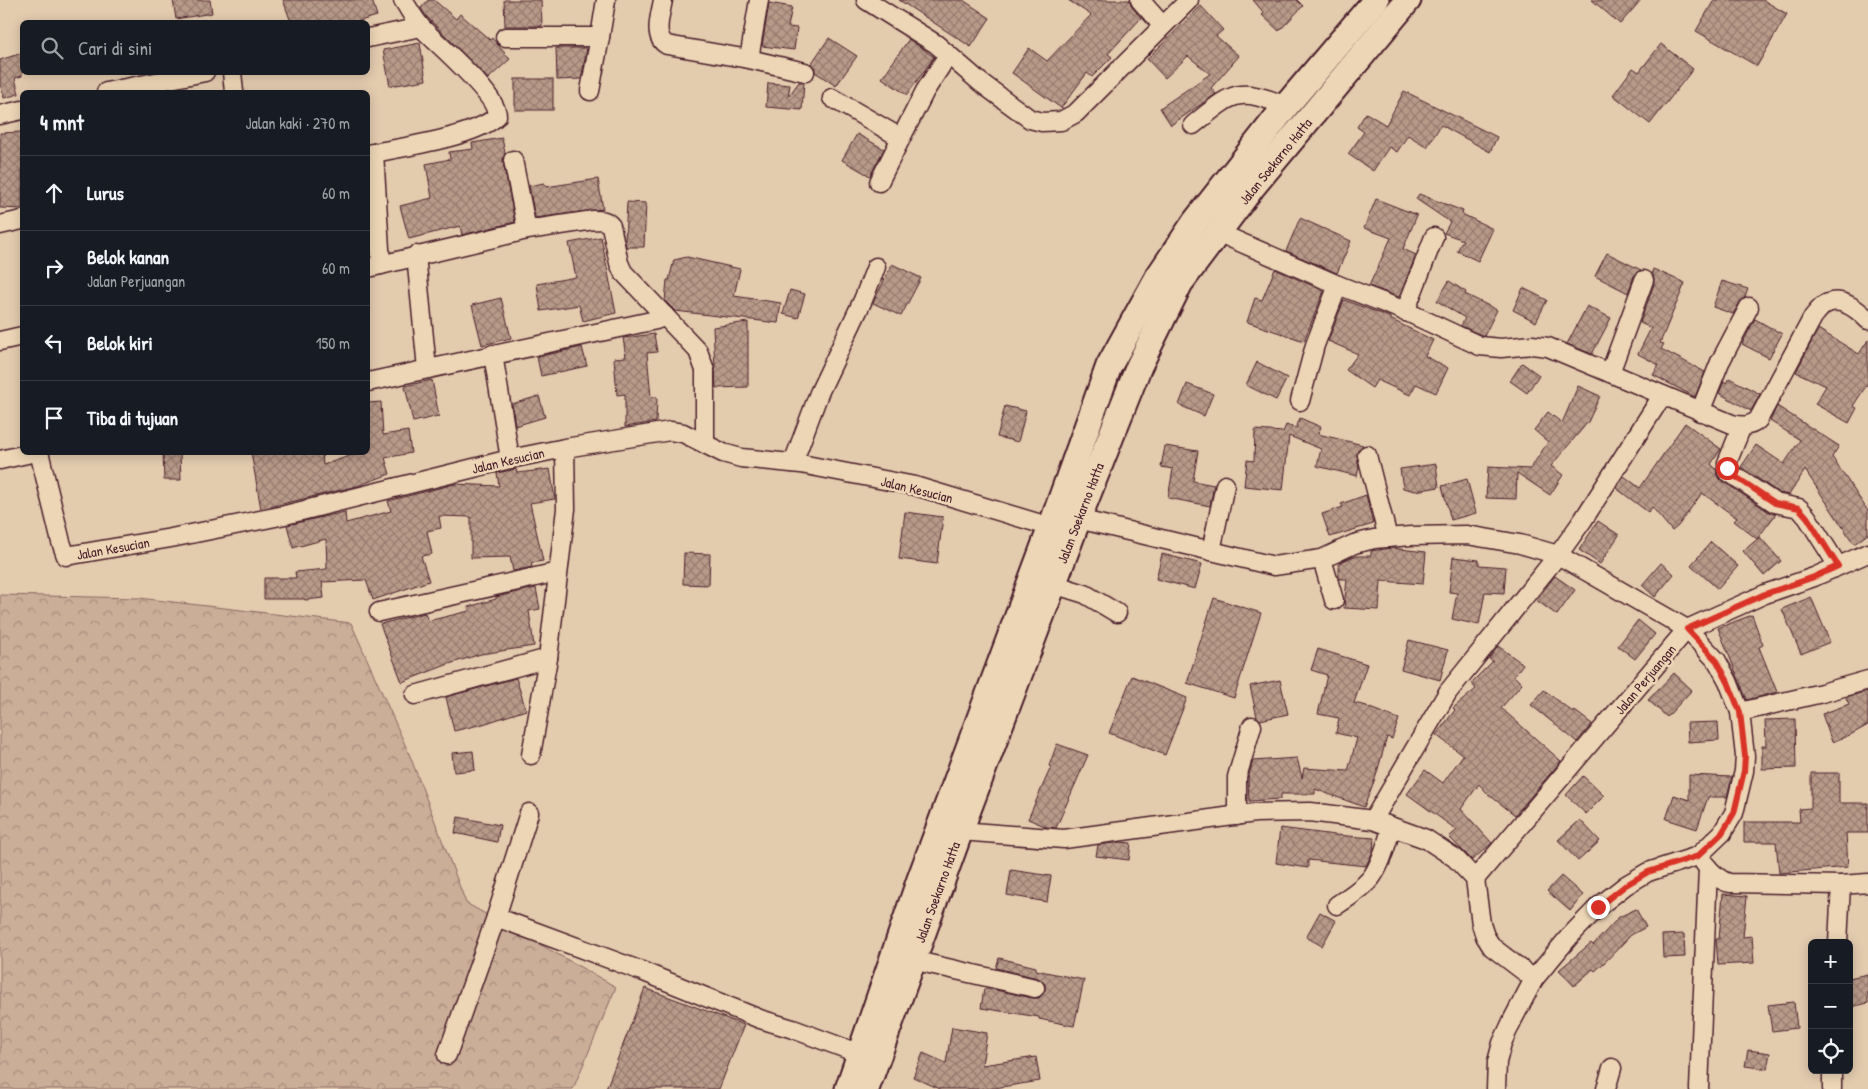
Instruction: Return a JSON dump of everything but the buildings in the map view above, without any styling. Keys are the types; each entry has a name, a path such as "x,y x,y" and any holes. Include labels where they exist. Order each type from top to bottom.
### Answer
{"highway":[{"name":"Jalan Soekarno Hatta","path":"848,1089 920,879 1109,366 1158,277 1195,222 1286,106 1376,0"},
{"name":"Jalan Soekarno Hatta","path":"866,1089 960,830 1078,518 1139,366 1180,283 1253,186 1408,0"}],"street":[{"path":"403,0 421,27 469,72 496,107 497,116 488,124 444,138 371,154 374,267 416,255 527,230 594,220 603,220 609,223 623,272 698,351 705,370 705,444"},
{"path":"590,91 606,0"},
{"path":"664,0 659,35 662,42 667,45 749,59 805,72"},
{"path":"749,59 759,0"},
{"path":"866,0 936,44 980,82 1030,119 1042,122 1061,121 1076,113 1189,0"},
{"path":"1140,0 1162,25"},
{"path":"370,38 421,27"},
{"path":"505,37 600,37"},
{"path":"879,182 925,91 948,55"},
{"path":"116,90 190,75"},
{"path":"232,75 234,90"},
{"path":"1193,124 1228,97 1238,95 1252,94 1286,106"},
{"path":"832,98 901,138"},
{"path":"0,115 20,110"},
{"path":"513,160 527,230"},
{"path":"0,225 20,220"},
{"path":"1219,233 1480,346 1501,348 1540,345 1610,372 1700,412 1742,426 1750,425 1758,420 1813,317 1823,306 1829,302 1841,303 1858,310 1868,320"},
{"path":"1405,312 1434,237"},
{"path":"416,255 427,369"},
{"path":"794,463 819,393 863,300 876,267"},
{"path":"1610,372 1644,280"},
{"path":"1300,401 1315,345 1338,285"},
{"path":"1700,412 1720,362 1749,307"},
{"path":"370,382 656,320 665,316"},
{"path":"0,342 20,337"},
{"path":"494,354 510,459"},
{"path":"1373,820 1448,692 1558,555 1583,520 1662,396"},
{"path":"1742,426 1727,463 1727,471 1775,503 1799,508 1807,517 1838,566"},
{"name":"Jalan Kesucian","path":"39,455 66,556 171,538 284,515 510,459 670,431 683,433 723,453 741,458 794,463 915,486 1051,527"},
{"path":"531,755 548,658 566,509 565,448"},
{"path":"0,460 24,455"},
{"path":"1368,455 1388,538"},
{"path":"1211,551 1225,484"},
{"path":"1078,518 1274,566 1322,559 1365,540 1468,535 1520,544 1558,555 1687,629 1717,661 1728,682 1740,712 1745,756 1740,792 1734,813 1703,862 1699,1089"},
{"name":"Jalan Perjuangan","path":"1475,879 1687,629 1765,594 1814,577 1868,553"},
{"path":"1322,559 1334,600"},
{"path":"379,612 558,572"},
{"path":"1053,584 1085,594 1117,613"},
{"path":"415,695 548,658"},
{"path":"1740,712 1822,694 1868,680"},
{"path":"1238,816 1237,777 1252,726"},
{"path":"960,830 1064,839 1255,813 1310,812 1373,820 1426,839 1455,858 1475,879 1481,924 1492,947 1534,979"},
{"path":"447,1055 496,917 529,813"},
{"path":"1338,905 1360,889 1372,877 1379,864 1392,827"},
{"path":"1703,862 1720,879 1730,883 1841,885 1868,883"},
{"path":"1496,1089 1497,1062 1502,1043 1516,1012 1534,979 1575,931 1598,907 1626,885 1648,872 1703,862"},
{"path":"1838,939 1841,885"},
{"path":"496,917 639,970 760,1020 793,1029 860,1054"},
{"path":"912,960 1035,988"},
{"path":"1606,1089 1612,1068"},
{"path":"1832,1074 1832,1089"}],"green space":[{"path":"0,595 139,598 351,623 410,756 466,903 616,987 573,1089 0,1089"}],"route":[{"path":"1598,907 1626,885 1648,872 1698,856 1722,833 1734,813 1740,792 1745,756 1740,712 1717,661 1706,647 1687,629 1765,594 1814,577 1838,566 1807,517 1799,508 1775,503 1727,471 1727,468"}]}
